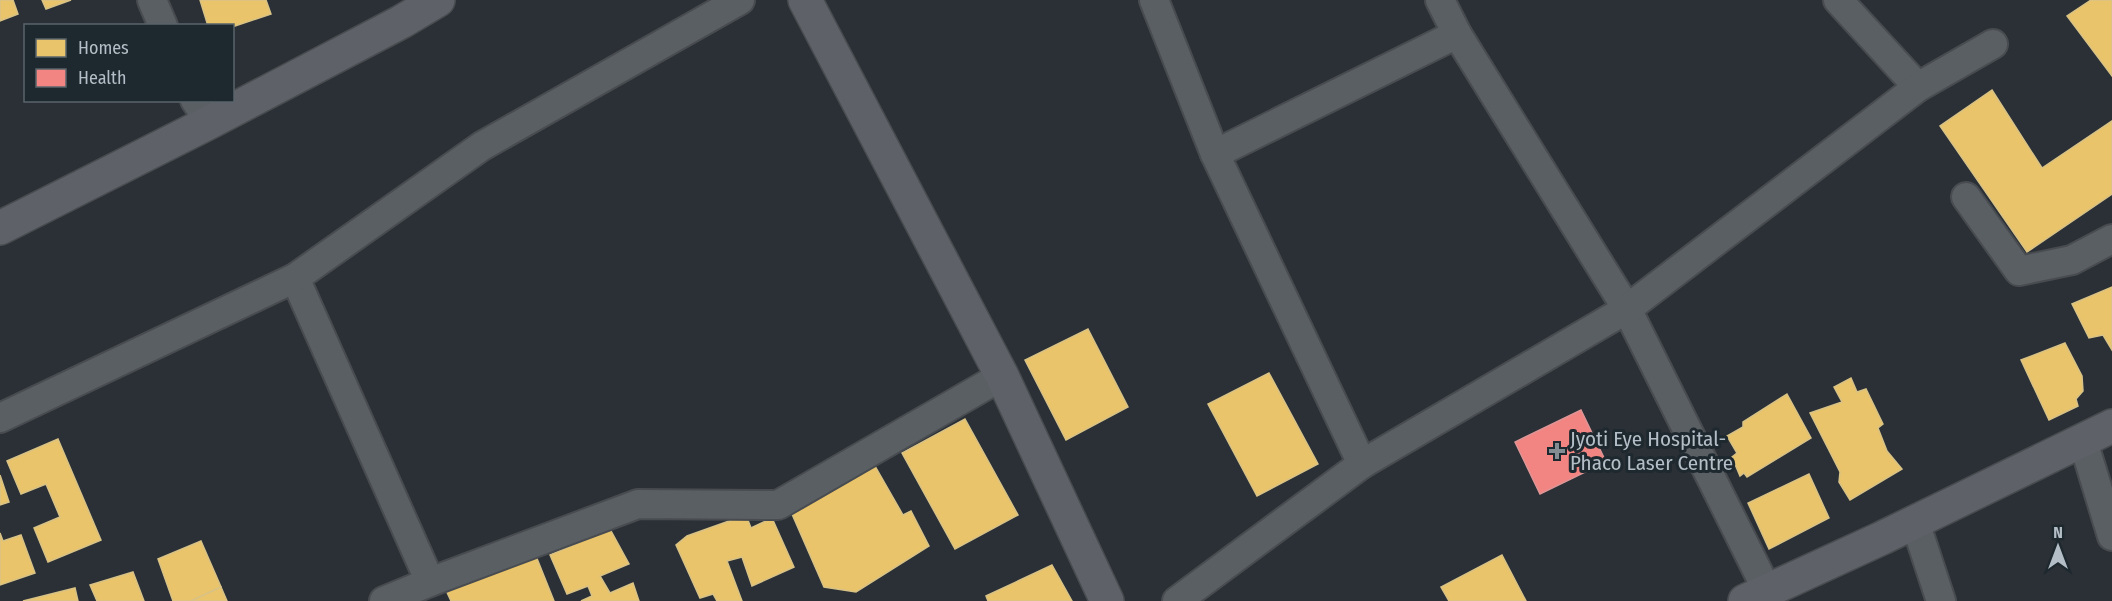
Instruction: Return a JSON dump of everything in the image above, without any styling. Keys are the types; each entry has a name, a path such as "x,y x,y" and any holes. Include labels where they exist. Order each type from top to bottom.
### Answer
{"street":[{"path":"152,0 162,24"},
{"path":"0,418 295,278 482,146 740,0"},
{"path":"805,0 1002,376 1107,601"},
{"path":"1154,0 1215,154 1362,464"},
{"path":"1440,0 1457,34 1627,309 1756,596 2112,426"},
{"path":"1838,0 1918,87"},
{"path":"234,96 424,4"},
{"path":"1215,154 1457,34"},
{"path":"1177,601 1362,464 1627,309 1918,87 1992,44"},
{"path":"0,228 221,102"},
{"path":"1966,196 2019,271 2072,260 2112,238"},
{"path":"295,278 430,582"},
{"path":"384,601 638,504 778,505 1002,376"},
{"path":"2083,441 2112,536"},
{"path":"1915,522 1941,601"}],"building: Homes":[{"path":"0,0 13,0 18,14 0,21"},
{"path":"42,0 71,0 46,9"},
{"path":"200,0 266,0 271,14 234,26 234,24 207,24"},
{"path":"2091,0 2112,0 2112,76 2067,16"},
{"path":"1992,90 2042,168 2112,121 2112,194 2027,252 1940,126"},
{"path":"2112,287 2112,350 2103,335 2089,338 2072,304"},
{"path":"1088,329 1128,407 1066,440 1025,360"},
{"path":"2065,343 2082,376 2083,391 2076,399 2078,406 2049,420 2021,360"},
{"path":"1269,373 1318,464 1257,496 1208,404"},
{"path":"1851,378 1857,392 1866,389 1883,424 1878,428 1887,451 1902,469 1850,500 1839,482 1840,472 1810,413 1842,402 1834,387"},
{"path":"1787,394 1811,438 1747,477 1744,473 1740,476 1732,457 1737,453 1727,436 1743,427 1743,422"},
{"path":"965,419 1018,515 955,549 902,453"},
{"path":"58,439 101,540 48,562 34,528 60,517 46,484 21,494 7,461"},
{"path":"875,466 903,515 911,511 929,546 856,592 824,587 792,514"},
{"path":"1809,474 1829,518 1769,549 1748,503"},
{"path":"0,475 9,502 0,505"},
{"path":"746,515 751,528 772,518 794,567 752,586 742,557 727,561 742,601 717,601 713,594 700,598 676,545 687,536"},
{"path":"610,529 629,564 600,576 610,593 633,583 639,601 581,601 592,596 588,586 567,594 550,555"},
{"path":"0,533 3,541 21,535 35,573 0,585"},
{"path":"201,541 221,587 191,601 173,601 158,559"},
{"path":"534,551 554,601 451,601 444,586"},
{"path":"1502,555 1526,601 1449,601 1441,587"},
{"path":"1052,565 1072,601 988,601 986,596"},
{"path":"133,572 144,601 97,601 90,585"},
{"path":"221,587 227,601 191,601"},
{"path":"75,588 78,601 23,601"}],"building: Health":[{"path":"1581,410 1606,462 1540,494 1515,442"}],"place":[{"name":"Jyoti Eye Hospital- Phaco Laser Centre","path":"1557,451"}]}
